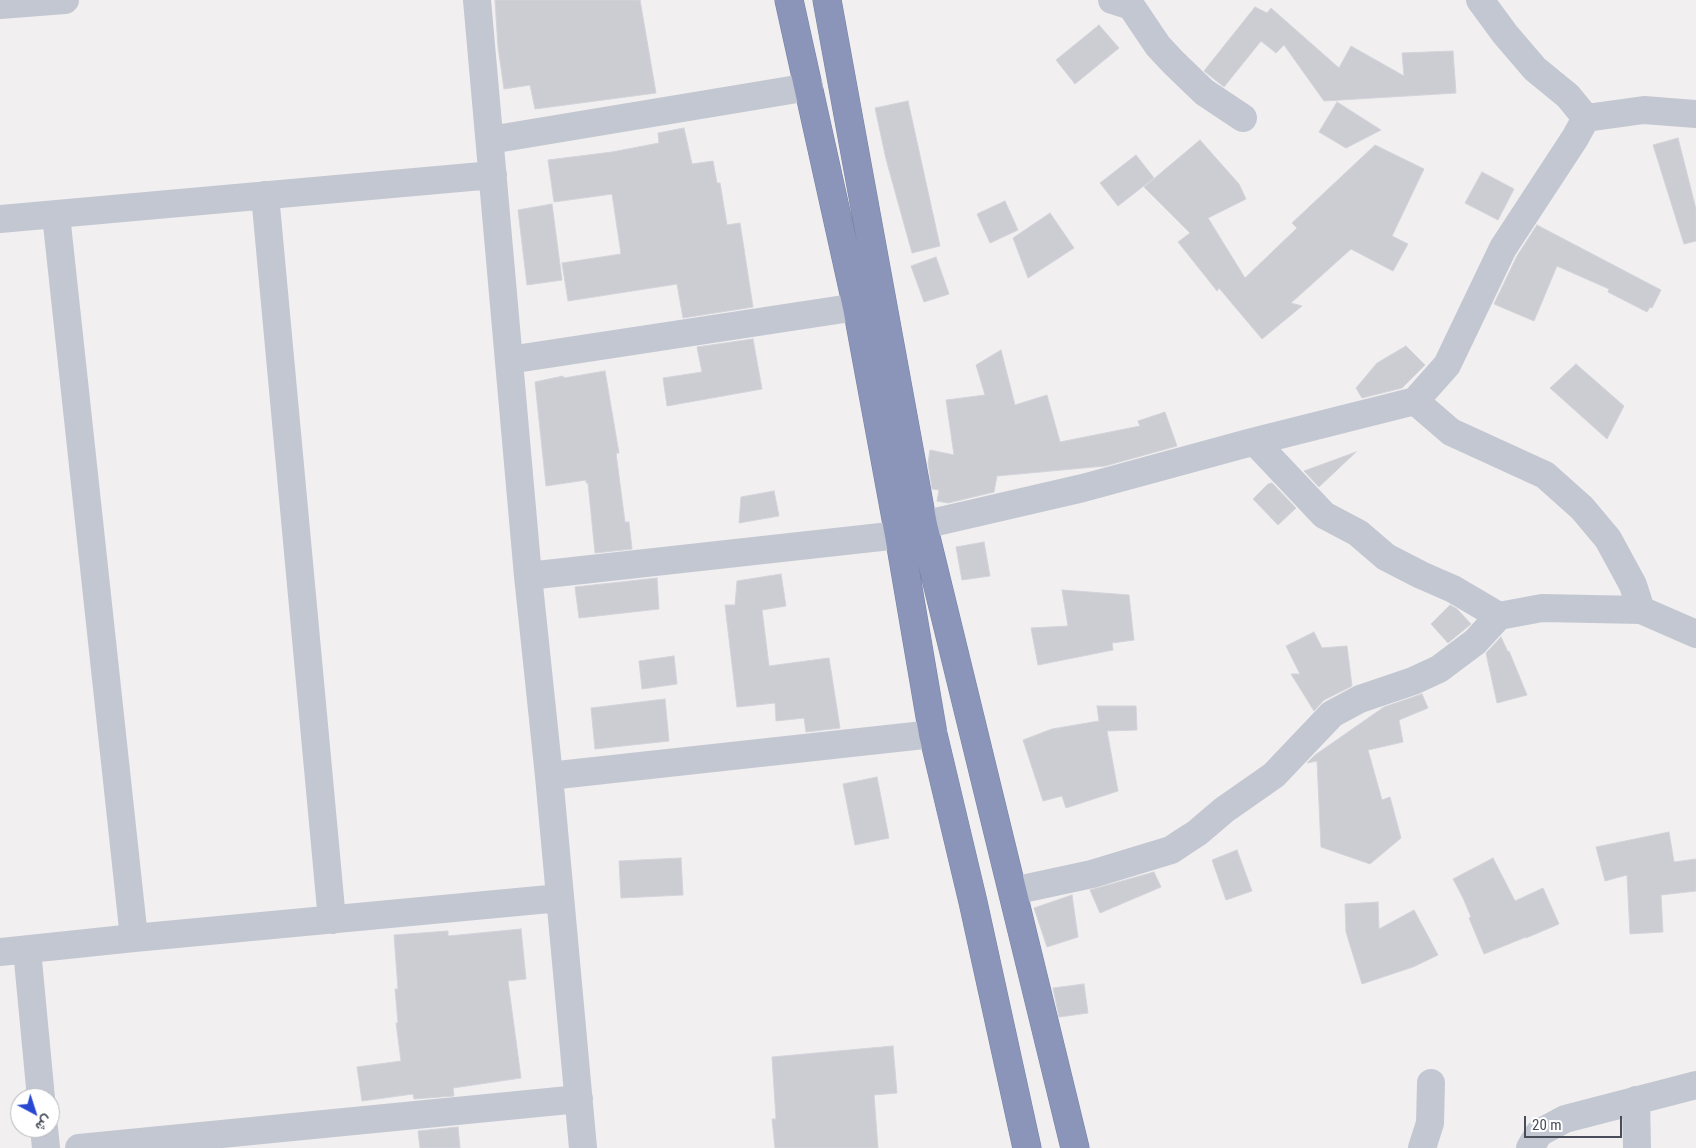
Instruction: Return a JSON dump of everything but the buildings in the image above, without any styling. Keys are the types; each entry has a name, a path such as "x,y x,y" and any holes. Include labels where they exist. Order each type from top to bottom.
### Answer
{"highway":[{"path":"789,0 857,306 911,530 1013,891 1075,1148"},
{"path":"827,0 911,530 933,734 973,902 1027,1148"}],"street":[{"path":"0,6 65,0"},
{"path":"477,0 528,576 549,776 583,1148"},
{"path":"1112,0 1131,6 1154,40 1173,62 1204,92 1243,118"},
{"path":"1480,0 1505,34 1535,69 1568,96 1586,118"},
{"path":"490,140 809,87"},
{"path":"1586,118 1644,110 1696,114"},
{"path":"528,576 911,530 1083,488 1415,401 1447,365 1503,248 1586,118"},
{"path":"0,220 493,175"},
{"path":"265,196 332,920"},
{"path":"56,215 134,938"},
{"path":"509,360 857,306"},
{"path":"1415,401 1451,432 1545,475 1582,508 1608,539 1634,585 1640,610"},
{"path":"1255,442 1324,515 1358,533 1386,557 1453,589 1499,616"},
{"path":"1013,891 1092,874 1171,850 1274,775 1332,714 1360,699 1413,681 1438,669 1475,642 1499,616 1542,608 1640,610 1696,634"},
{"path":"549,776 933,734"},
{"path":"0,952 560,898"},
{"path":"27,950 40,1088"},
{"path":"1422,1148 1430,1123 1431,1083"},
{"path":"1530,1148 1539,1133 1565,1120 1696,1085"},
{"path":"79,1148 578,1099"},
{"path":"1636,1100 1637,1148"}]}
